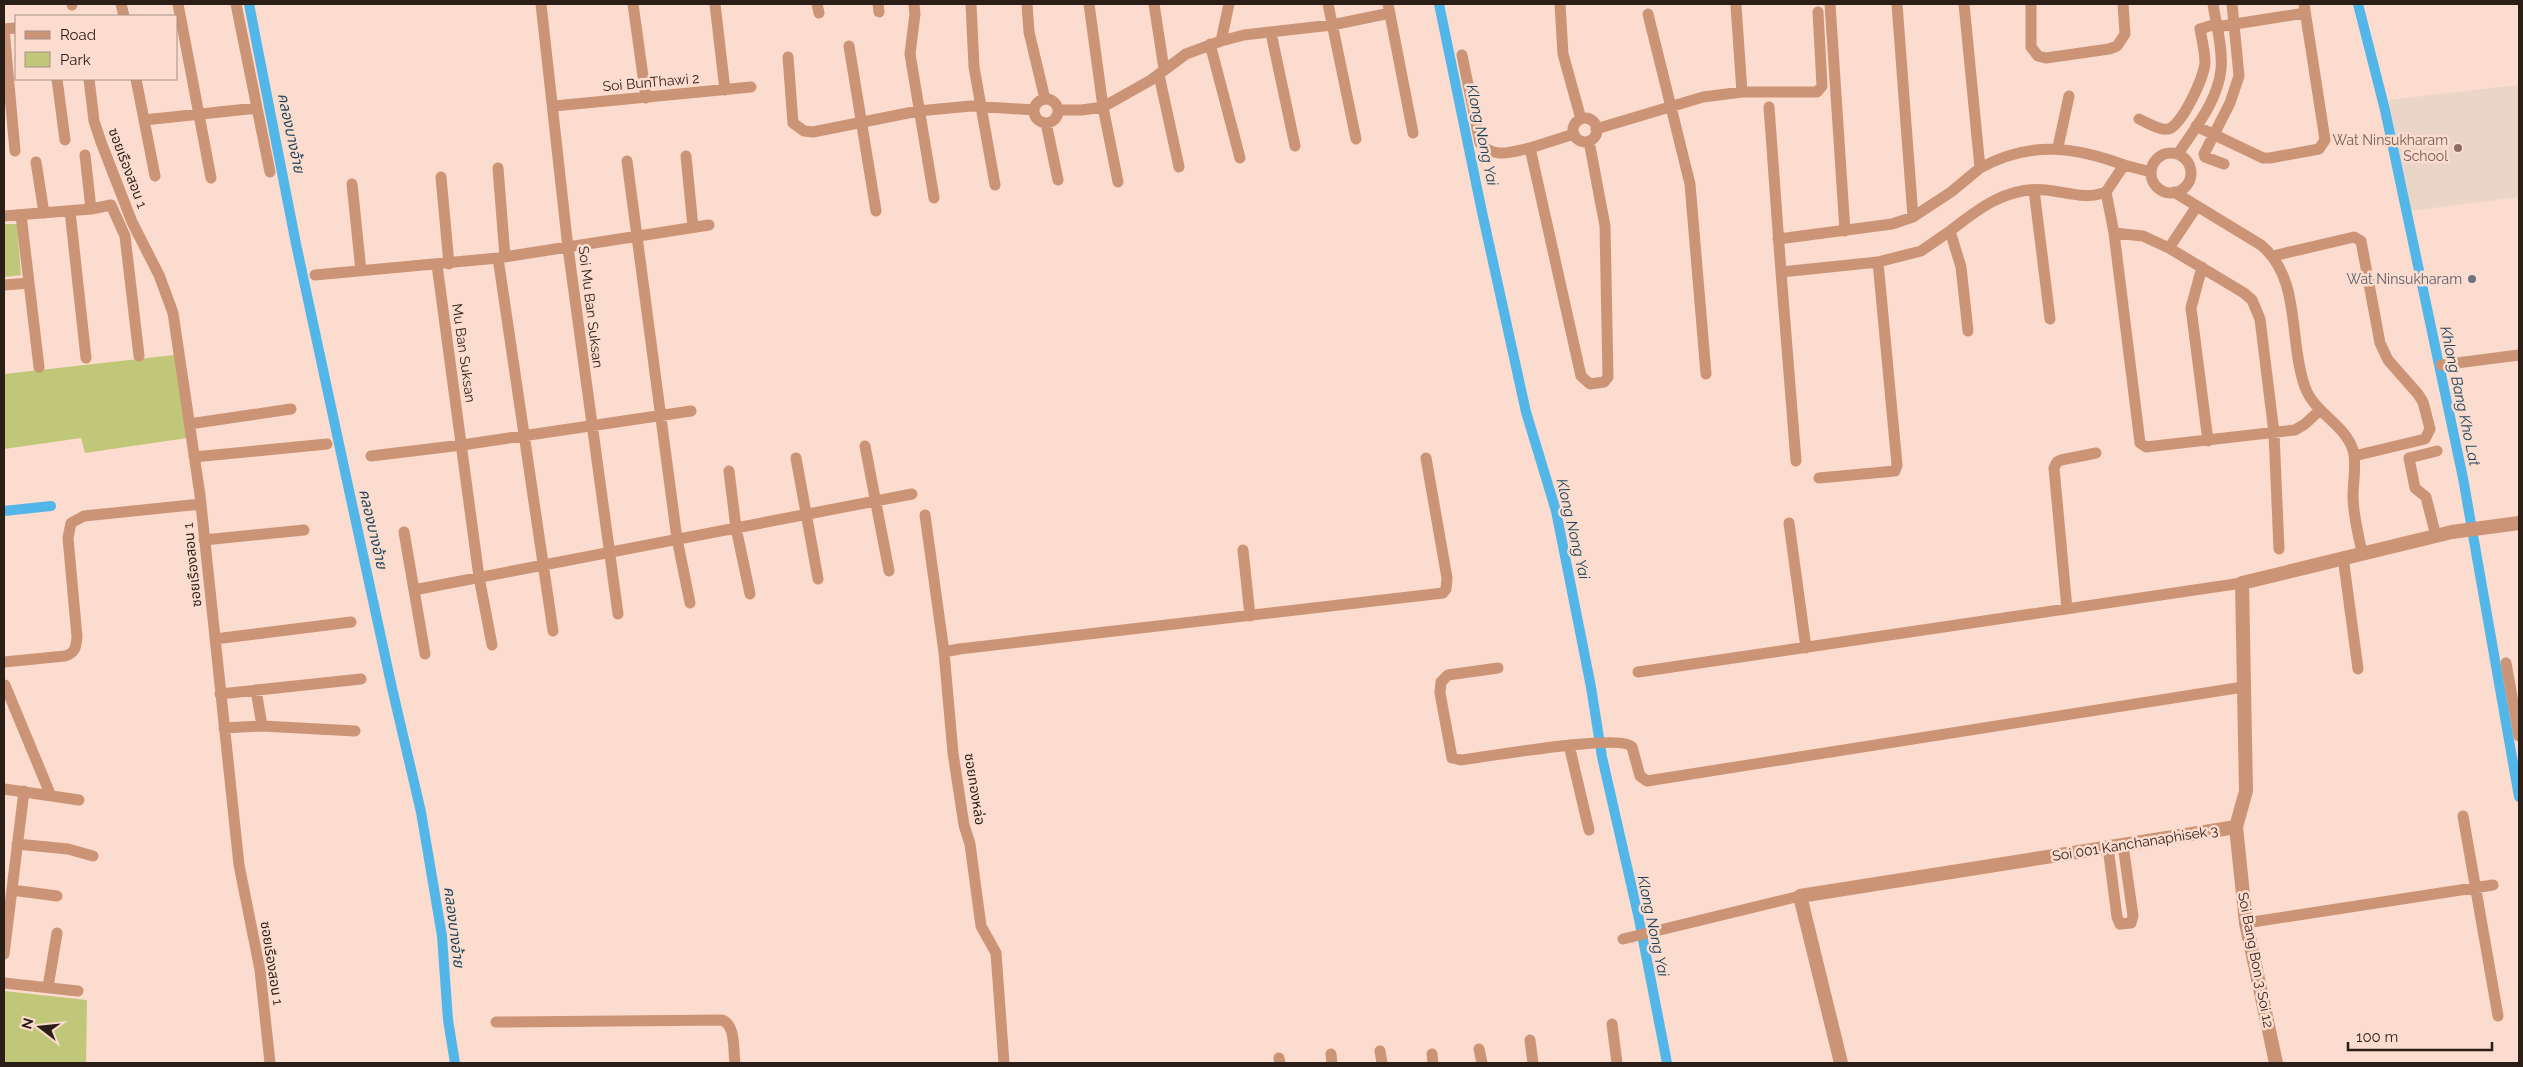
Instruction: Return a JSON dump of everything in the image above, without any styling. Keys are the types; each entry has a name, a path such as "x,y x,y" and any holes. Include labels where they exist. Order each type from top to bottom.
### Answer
{"street":[{"path":"178,4 212,178"},
{"path":"236,4 270,172"},
{"name":"Soi Mu Ban Suksan","path":"540,4 554,106 568,248 608,553 618,614"},
{"path":"633,4 646,98"},
{"path":"714,4 726,90"},
{"path":"914,4 916,14 910,54 934,198"},
{"path":"971,4 974,67 995,185"},
{"path":"1028,4 1029,32 1045,99"},
{"path":"1089,4 1103,107 1118,182"},
{"path":"1154,4 1161,72 1179,166"},
{"path":"1229,4 1215,42 1240,158"},
{"path":"1328,4 1356,139"},
{"path":"1560,4 1563,54 1581,119"},
{"path":"1830,4 1845,231"},
{"path":"1898,4 1913,217"},
{"path":"1964,4 1980,168"},
{"path":"2031,4 2031,47 2038,56 2046,58 2109,49 2117,46 2125,34 2123,4"},
{"path":"2178,154 2207,111 2221,68 2213,4"},
{"path":"2224,164 2206,157 2204,154 2212,134 2230,103 2238,76 2232,4"},
{"path":"1736,6 1742,92"},
{"path":"1059,110 1103,107 1161,72 1186,54 1215,42 1244,35 1332,25 1389,8 1413,133"},
{"path":"2139,118 2165,129 2170,128 2178,121 2198,88 2203,74 2205,62 2200,29 2234,24 2304,9 2325,140 2323,146 2319,149 2263,158 2196,126"},
{"path":"1596,129 1670,105 1702,97 1742,92 1815,92 1820,90 1822,86 1818,12"},
{"path":"1648,14 1690,184 1706,374"},
{"path":"4,29 15,151"},
{"path":"1271,33 1295,146"},
{"path":"849,46 876,211"},
{"path":"1462,55 1480,143 1486,150 1500,154 1530,148 1574,134"},
{"path":"788,57 794,126 804,131 813,132 918,111 981,106 1034,110"},
{"path":"57,80 65,140"},
{"name":"ซอยเรืองสอน 1","path":"89,80 94,121 101,142 132,222 171,303 201,504 239,865 260,970 270,1063"},
{"path":"136,80 155,176"},
{"name":"Soi BunThawi 2","path":"554,106 751,87"},
{"path":"2058,148 2069,96"},
{"path":"1046,124 1056,118 1059,110 1056,103 1045,99 1037,103 1034,110 1036,118 1046,124 1058,180"},
{"path":"1769,106 1796,461"},
{"path":"144,120 257,108"},
{"path":"1581,119 1589,119 1596,129 1595,136 1589,141 1582,142 1574,134 1575,124 1581,119"},
{"path":"1530,148 1581,376 1590,384 1604,382 1608,378 1605,226 1589,141"},
{"path":"1778,238 1892,224 1913,217 1951,192 1980,168 1999,158 2058,148 2092,153 2124,165 2151,172"},
{"path":"2171,153 2178,154 2188,163 2190,176 2184,187 2174,192 2168,192 2157,187 2151,172 2158,157 2171,153"},
{"path":"85,155 92,209"},
{"path":"686,156 693,227"},
{"path":"627,161 677,539 690,603"},
{"path":"36,162 44,213"},
{"path":"1781,272 1878,262 1921,251 1991,200 2003,195 2034,190 2087,197 2106,192 2124,165"},
{"path":"498,168 502,257 523,436 542,565 554,630"},
{"name":"Mu Ban Suksan","path":"441,177 443,264 462,445 479,577 492,645"},
{"path":"352,184 361,271"},
{"path":"2034,190 2050,319"},
{"path":"2106,192 2114,233 2140,443 2146,446 2274,433 2300,428 2320,410"},
{"path":"2174,192 2261,244 2273,256 2286,281 2305,387 2320,410 2349,440 2354,456 2353,497 2362,552"},
{"path":"4,216 92,209 111,205 125,236 139,356"},
{"path":"2169,248 2198,206"},
{"path":"70,210 86,358"},
{"path":"21,215 39,367"},
{"path":"315,275 502,257 709,225"},
{"path":"1950,231 1961,267 1968,331"},
{"path":"2114,233 2143,236 2169,248 2244,293 2256,308 2260,319 2274,433 2279,549"},
{"path":"2273,256 2354,237 2361,241 2383,352 2418,394 2429,419 2430,429 2425,438 2354,456"},
{"path":"1819,478 1889,473 1894,471 1897,465 1878,262"},
{"path":"2202,267 2191,308 2208,441"},
{"path":"4,285 29,282"},
{"path":"2441,365 2519,355"},
{"path":"189,424 291,409"},
{"path":"371,456 462,445 691,411"},
{"path":"194,457 327,444"},
{"path":"865,446 889,570"},
{"path":"2436,536 2426,496 2415,488 2409,458 2437,451"},
{"path":"2067,609 2054,468 2057,462 2061,460 2096,453"},
{"path":"796,458 818,579"},
{"path":"944,652 1443,593 1446,589 1447,578 1426,458"},
{"path":"729,471 736,528 750,594"},
{"path":"414,590 912,494"},
{"path":"4,662 65,656 72,654 76,648 77,638 68,538 71,523 84,516 201,504"},
{"name":"ซอยทองหล่อ","path":"924,515 944,652 954,752 964,825 970,844 981,926 996,953 1004,1063"},
{"path":"1789,523 1806,648"},
{"path":"1638,672 2242,583 2362,552 2452,532 2519,523"},
{"path":"204,540 304,530"},
{"path":"404,532 425,654"},
{"path":"1243,550 1250,616"},
{"path":"2343,557 2358,669"},
{"name":"Soi 001 Kanchanaphisek 3","path":"1800,896 2236,827 2246,791 2242,583"},
{"path":"215,639 351,622"},
{"path":"2506,663 2519,736"},
{"path":"1498,668 1448,675 1442,679 1440,693 1450,757 1461,760 1589,743 1631,744 1640,776 1651,781 2243,687"},
{"path":"220,694 361,678"},
{"path":"5,685 51,796"},
{"path":"256,690 262,726"},
{"path":"224,728 262,726 355,731"},
{"path":"1569,745 1589,830"},
{"path":"4,789 79,800"},
{"path":"4,954 24,792"},
{"path":"2463,816 2498,1016"},
{"name":"Soi Bang Bon 3 Soi 12","path":"2236,827 2246,922 2276,1063"},
{"path":"17,844 68,849 93,856"},
{"path":"2108,847 2117,917 2120,924 2126,926 2131,924 2133,916 2123,845"},
{"path":"2246,922 2493,885"},
{"path":"12,890 57,896"},
{"path":"1628,938 1800,896 1841,1063"},
{"path":"48,988 57,933"},
{"path":"4,983 78,991"},
{"path":"496,1022 704,1018 724,1020 731,1029 735,1063"},
{"path":"1612,1024 1617,1063"},
{"path":"1530,1040 1533,1063"},
{"path":"1479,1049 1482,1063"},
{"path":"1380,1051 1382,1063"}],"shaded area":[{"name":"Wat Ninsukharam School","path":"2519,85 2519,197 2409,211 2389,100"}],"green space":[{"path":"4,224 17,224 21,275 4,277"},
{"path":"174,355 187,438 85,453 81,438 4,449 4,374"},
{"path":"4,991 87,1000 86,1063 4,1063"}],"waterway":[{"name":"คลองบางอ้าย","path":"249,4 296,244 392,688 421,812 442,936 448,1020 455,1063"},
{"name":"Klong Nong Yai","path":"1439,4 1526,412 1556,511 1591,687 1602,757 1639,919 1667,1063"},
{"name":"Khlong Bang Kho Lat","path":"2358,4 2385,110 2463,478 2519,797"},
{"path":"4,511 51,506"}],"place":[{"name":"Wat Ninsukharam School","path":"2458,148"},
{"name":"Wat Ninsukharam","path":"2472,279"}]}
